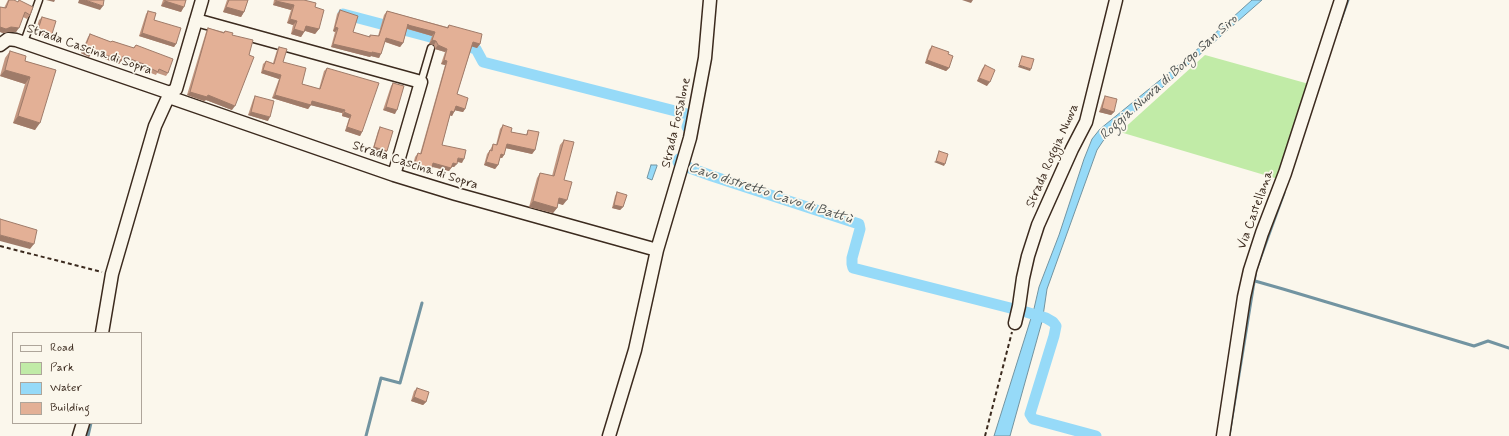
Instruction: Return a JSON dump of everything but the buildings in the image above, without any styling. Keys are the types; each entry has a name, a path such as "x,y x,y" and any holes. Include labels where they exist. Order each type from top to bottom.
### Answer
{"street":[{"path":"102,332 112,274 155,126 169,95 176,89 202,0"},
{"name":"Strada Fossalone","path":"610,436 635,350 657,250 690,138 705,58 710,0"},
{"name":"Strada Roggia Nuova","path":"1017,314 1026,264 1038,225 1072,149 1086,122 1116,0"},
{"name":"Via Castellana","path":"1222,436 1244,297 1250,270 1284,173 1341,0"},
{"path":"196,20 421,82 394,175"},
{"name":"Strada Cascina di Sopra","path":"0,45 8,39 24,42 394,175 456,194 657,250"},
{"path":"79,436 83,424"}],"lane":[{"path":"24,42 39,0"},
{"path":"421,82 432,48"}],"path":[{"path":"0,246 112,274"},
{"path":"985,436 1017,314"}],"green space":[{"path":"1205,55 1309,84 1278,179 1120,132"}],"water":[{"name":"Roggia Nuova di Borgo San Siro","path":"1252,0 1262,0 1103,141 1097,150 1047,289 1043,316 1033,313 1039,287 1059,235 1092,139 1100,129 1192,54"},
{"path":"651,165 657,165 652,180 647,178"},
{"path":"1032,315 1043,318 1010,436 994,436"}],"waterway":[{"path":"1338,28 1348,0"},
{"name":"Cavo distretto Cavo di Battù","path":"343,14 476,49 483,62 691,115 687,127"},
{"name":"Cavo distretto Cavo di Battù","path":"679,159 679,164 712,176 859,224 860,229 852,258 853,268 1026,312 1046,318 1053,322 1056,326 1054,336 1030,414 1033,419 1096,436"},
{"path":"1229,436 1256,270 1284,193"},
{"path":"1255,281 1474,346 1488,341 1509,348"},
{"name":"Cavo distretto Cavo di Battù","path":"366,436 381,378 400,383 422,303"},
{"name":"Cavo distretto Cavo di Battù","path":"88,436 91,424"}]}
